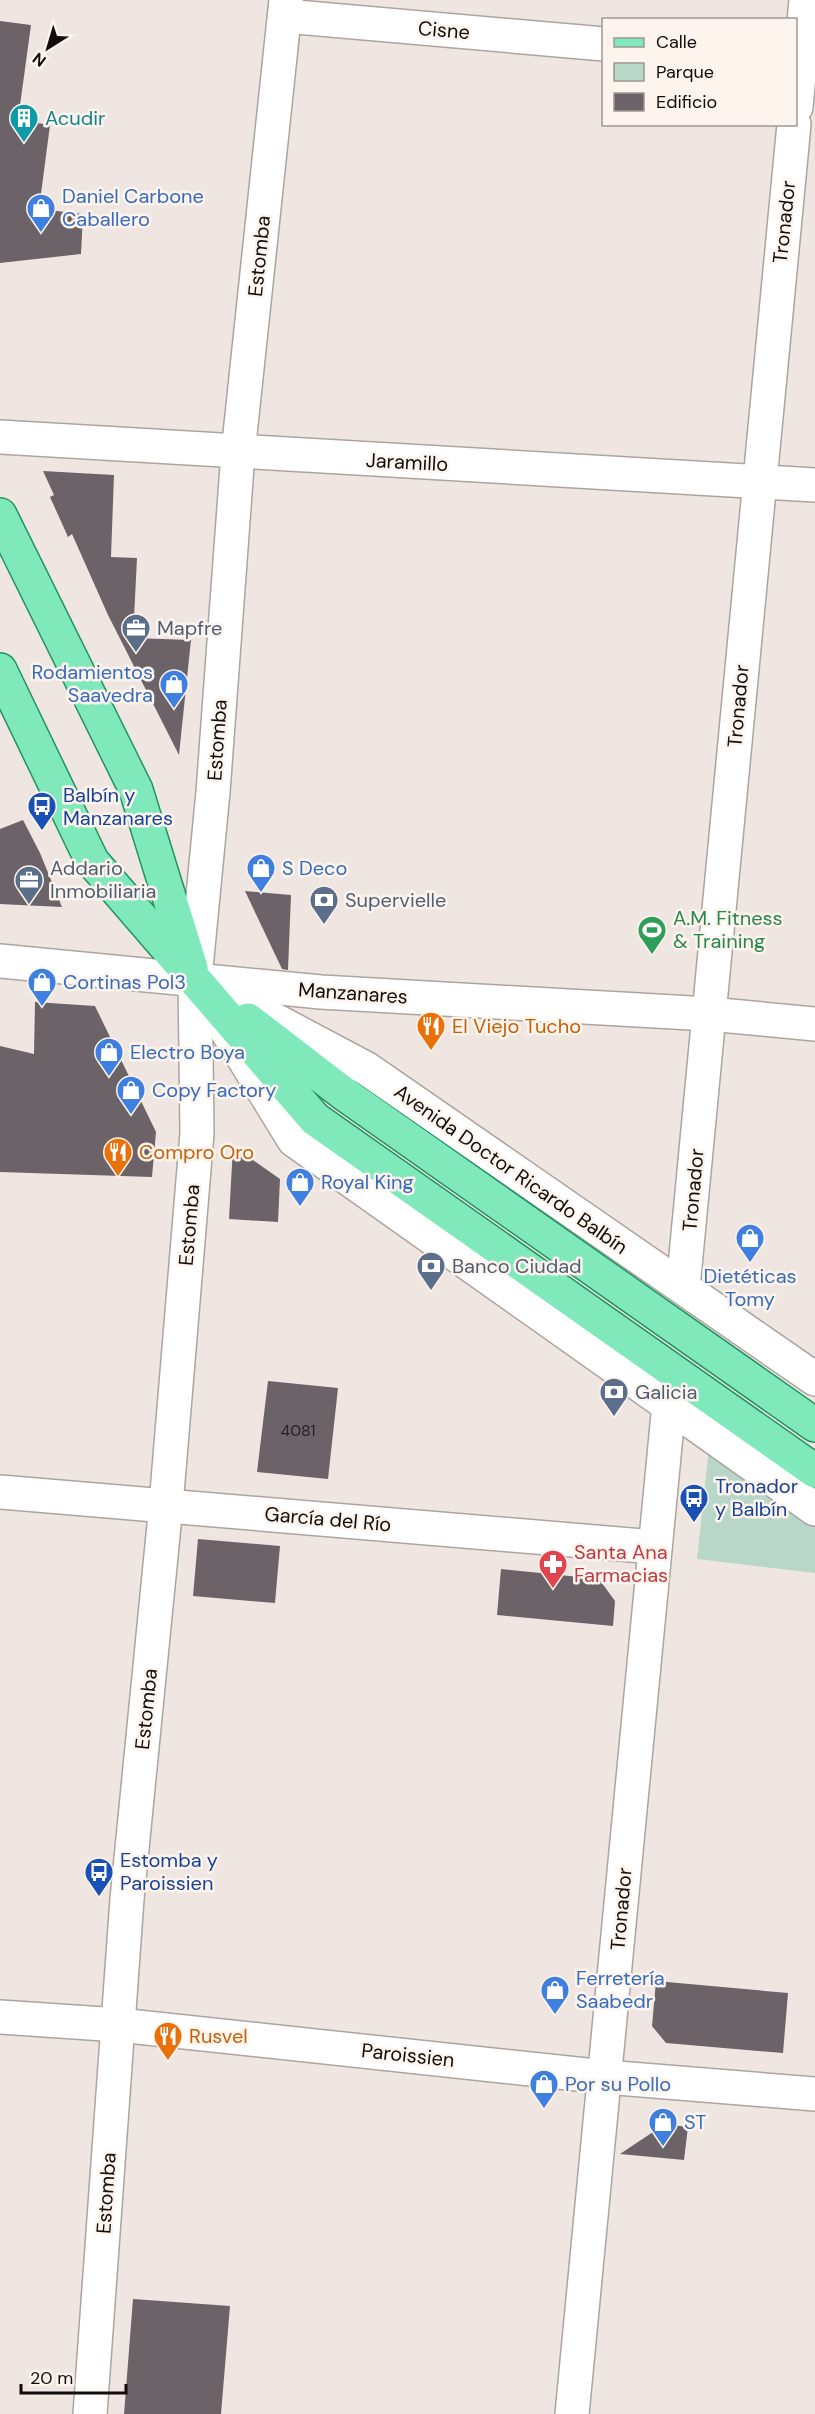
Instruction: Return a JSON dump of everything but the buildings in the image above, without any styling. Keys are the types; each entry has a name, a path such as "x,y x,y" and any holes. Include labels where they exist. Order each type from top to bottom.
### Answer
{"main road":[{"name":"Avenida Doctor Ricardo Balbín","path":"0,515 136,790 195,978"},
{"name":"Avenida Doctor Ricardo Balbín","path":"0,670 92,861 195,978"},
{"path":"195,978 343,1093 815,1425"},
{"path":"195,978 315,1119 815,1471"}],"street":[{"path":"797,76 806,0"},
{"name":"Cisne","path":"285,8 602,44"},
{"name":"Estomba","path":"90,2414 127,1899 166,1504 197,1133 195,978 213,792 238,453 285,8"},
{"name":"Tronador","path":"683,1287 794,126"},
{"name":"Jaramillo","path":"0,437 238,453 759,480 815,485"},
{"name":"Manzanares","path":"0,961 195,978 321,992 709,1014 815,1024"},
{"name":"Avenida Doctor Ricardo Balbín","path":"195,978 367,1069 815,1379"},
{"name":"Avenida Doctor Ricardo Balbín","path":"195,978 294,1140 815,1509"},
{"name":"Tronador","path":"572,2414 669,1404"},
{"name":"García del Río","path":"0,1492 166,1504 655,1547"},
{"name":"Paroissien","path":"0,2017 119,2025 605,2077 815,2094"}],"green space":[{"path":"709,1448 815,1520 815,1573 697,1559"}],"place":[{"name":"Acudir","path":"24,144"},
{"name":"Daniel Carbone Caballero","path":"41,234"},
{"name":"Mapfre","path":"136,654"},
{"name":"Rodamientos Saavedra","path":"174,710"},
{"name":"Balbín y Manzanares","path":"42,832"},
{"name":"S Deco","path":"261,894"},
{"name":"Addario Inmobiliaria","path":"29,906"},
{"name":"Supervielle","path":"324,926"},
{"name":"A.M. Fitness & Training","path":"652,956"},
{"name":"Cortinas Pol3","path":"42,1008"},
{"name":"El Viejo Tucho","path":"431,1052"},
{"name":"Electro Boya","path":"109,1078"},
{"name":"Copy Factory","path":"131,1116"},
{"name":"Compro Oro","path":"118,1178"},
{"name":"Royal King","path":"300,1208"},
{"name":"Dietéticas Tomy","path":"750,1264"},
{"name":"Banco Ciudad","path":"431,1292"},
{"name":"Galicia","path":"614,1418"},
{"name":"Tronador y Balbín","path":"694,1524"},
{"name":"Santa Ana Farmacias","path":"553,1590"},
{"name":"Estomba y Paroissien","path":"99,1898"},
{"name":"Ferretería Saabedr","path":"555,2016"},
{"name":"Rusvel","path":"168,2062"},
{"name":"Por su Pollo","path":"544,2110"},
{"name":"ST","path":"663,2148"}]}
